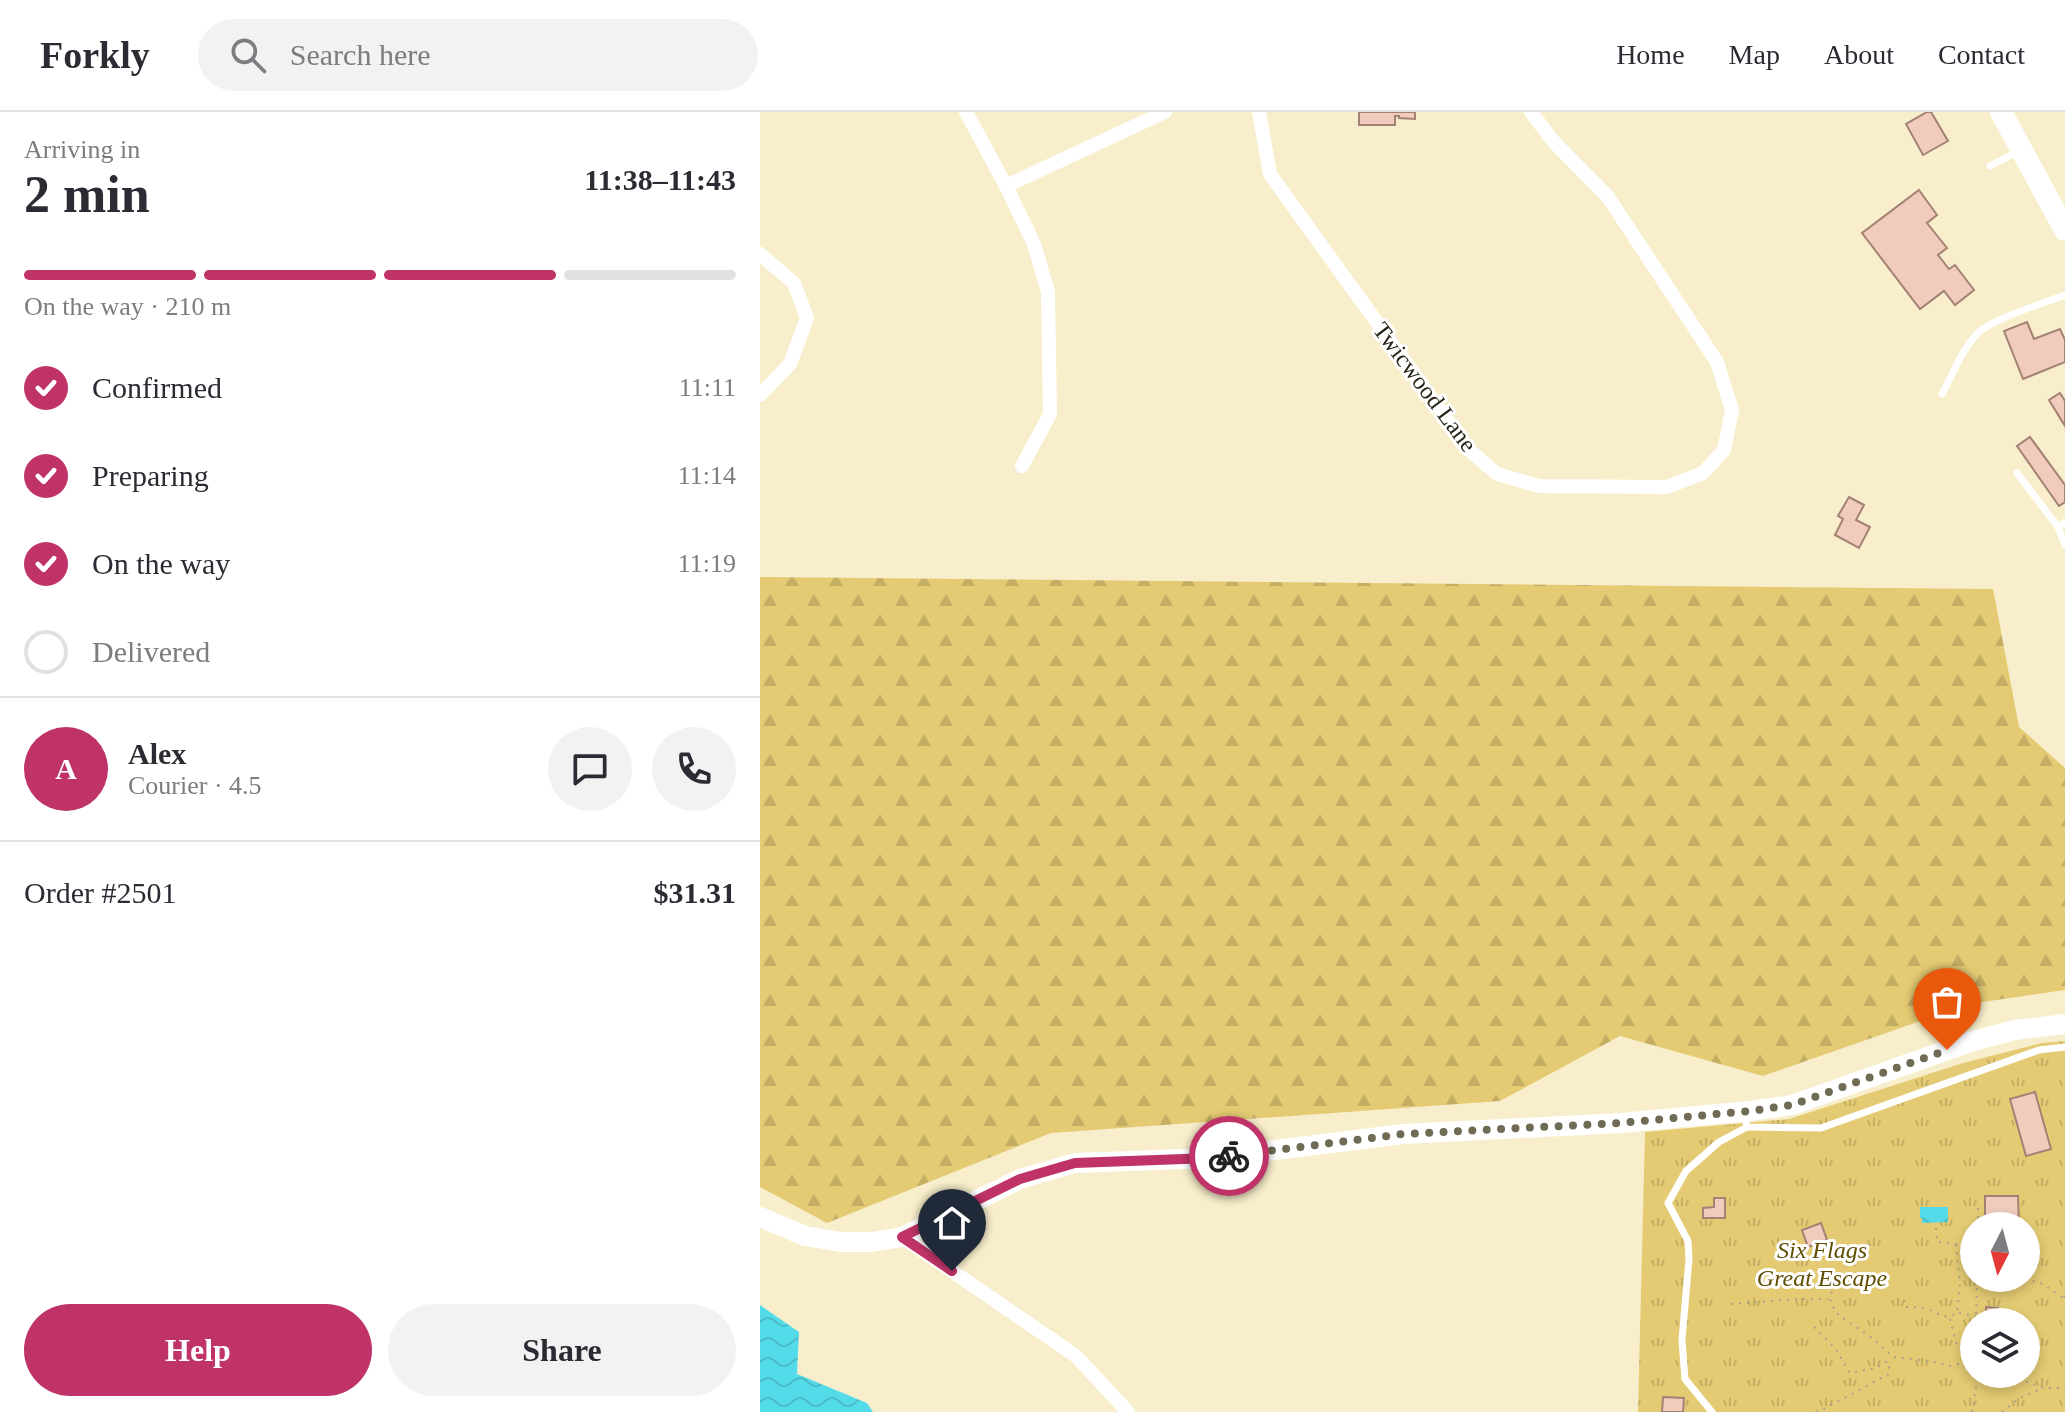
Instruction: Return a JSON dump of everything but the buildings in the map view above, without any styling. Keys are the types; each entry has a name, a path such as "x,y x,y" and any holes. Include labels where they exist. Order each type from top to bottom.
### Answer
{"main road":[{"path":"2001,112 2065,230"}],"street":[{"path":"966,112 1034,244 1048,292 1050,414 1022,466"},
{"path":"1006,186 1165,112"},
{"name":"Twicwood Lane","path":"1259,112 1270,174 1468,449 1497,474 1539,486 1667,487 1703,473 1724,450 1732,410 1717,362 1608,197 1553,141 1531,112"},
{"path":"760,254 794,283 807,318 790,364 760,395"},
{"path":"760,1217 786,1229 825,1240 855,1243 902,1237 1020,1179 1075,1163 1211,1158 1403,1134 1745,1120 1973,1041 2015,1030 2065,1024"},
{"path":"902,1237 1076,1356 1128,1412"}],"lane":[{"path":"1990,166 2021,150"},
{"path":"1942,394 1968,346 1980,331 2065,295"},
{"path":"2017,473 2061,524 2065,545"},
{"path":"1712,1412 1685,1379 1682,1340 1688,1241 1668,1203 1686,1171 1745,1120 1821,1128 2039,1050 2065,1047"}],"path":[{"path":"1978,1206 1978,1212"},
{"path":"1936,1228 1937,1242 1960,1244"},
{"path":"1956,1244 1960,1285 1957,1313"},
{"path":"1860,1283 1833,1287 1830,1299 1836,1313 1893,1357 1952,1366 1960,1364"},
{"path":"2040,1283 2064,1297 2065,1303"},
{"path":"1731,1304 1830,1299"},
{"path":"1904,1300 1905,1307 1923,1307 1942,1317 1960,1313"},
{"path":"1950,1317 1956,1343 1960,1347"},
{"path":"1814,1327 1835,1348 1850,1373 1876,1368 1893,1357"},
{"path":"1816,1412 1889,1374 1889,1361"},
{"path":"2040,1386 2065,1388"},
{"path":"1972,1412 1976,1388"},
{"path":"2002,1412 2021,1397 2045,1388"}],"green space":[{"path":"760,577 1993,589 2019,727 2065,768 2065,990 1969,1004 1763,1076 1620,1036 1500,1101 1051,1133 827,1223 760,1187"},
{"name":"Six Flags Great Escape","path":"2065,1041 2065,1412 1638,1412 1645,1132 1789,1119 1963,1063 2042,1043"}],"water":[{"path":"1920,1207 1948,1207 1948,1222 1922,1223"},
{"path":"760,1305 799,1332 797,1374 867,1403 873,1412 760,1412"}],"way so far":[{"path":"1229,1156 1403,1134 1621,1123 1792,1105 1947,1050"}],"route":[{"path":"952,1271 902,1237 1020,1179 1075,1163 1229,1156"}]}
